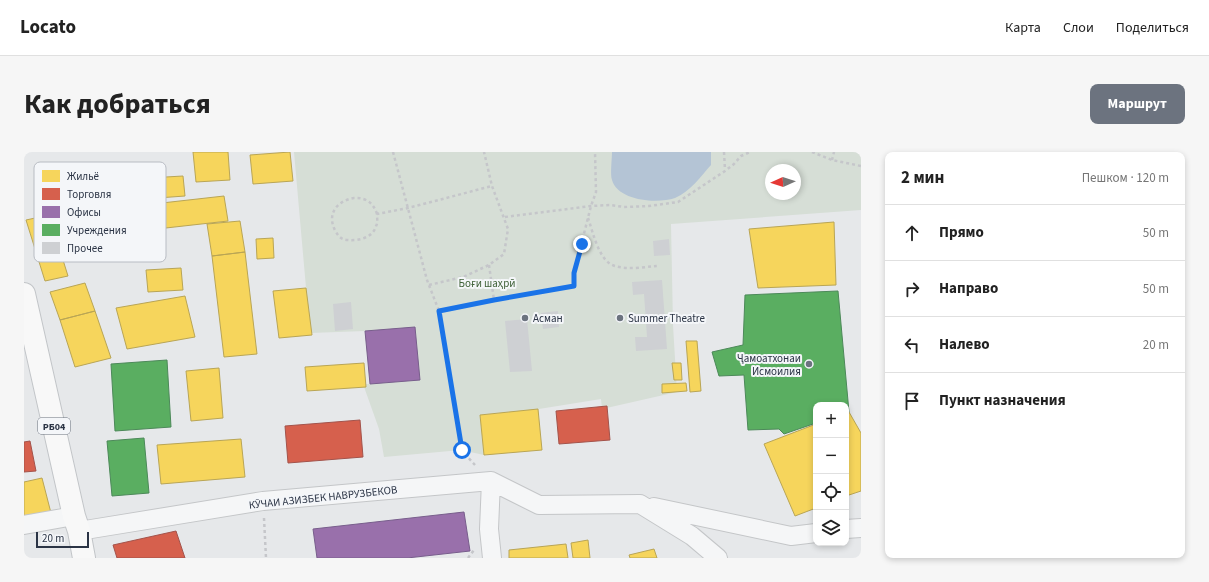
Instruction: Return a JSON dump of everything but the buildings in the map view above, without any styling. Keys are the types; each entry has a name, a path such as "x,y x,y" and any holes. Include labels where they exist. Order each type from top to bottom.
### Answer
{"main road":[{"name":"РБ04","path":"24,294 84,558"}],"street":[{"name":"КӮЧАИ АЗИЗБЕК НАВРУЗБЕКОВ","path":"24,525 77,524 263,501 491,481"},
{"path":"492,558 489,529 491,481 538,505 640,504 792,536 813,533"},
{"path":"640,504 692,536 718,558"},
{"path":"849,529 861,528"}],"path":[{"path":"393,152 429,285 439,311 462,450 491,481"},
{"path":"429,285 463,277 489,265 504,254 508,229 505,217 492,186 484,152"},
{"path":"439,311 574,286 574,273 596,192 595,152"},
{"path":"724,152 725,171"},
{"path":"505,217 591,206 649,206 678,202 725,171 741,156 750,152"},
{"path":"812,152 832,160 861,166"},
{"path":"832,160 834,152"},
{"path":"377,214 408,208 492,186"},
{"path":"347,199 365,199 374,207 377,214 377,226 373,233 364,238 352,241 344,240 339,237 334,229 332,221 333,213 337,205 347,199"},
{"path":"588,218 601,256 614,266 632,268 657,266"},
{"path":"489,265 494,300"},
{"path":"263,501 266,558"}],"green space":[{"name":"Боғи шаҳрӣ","path":"294,152 861,152 861,210 671,224 673,325 677,392 602,409 601,399 539,409 480,415 484,455 461,450 384,457 379,429 363,384 370,384 365,331 310,333"}],"water":[{"path":"612,152 711,152 711,165 686,192 675,198 658,201 639,199 622,193 616,187 611,178"}],"place":[{"name":"Асман","path":"525,318"},
{"name":"Summer Theatre","path":"620,318"},
{"name":"Ҷамоатхонаи Исмоилия","path":"809,364"}],"route":[{"path":"462,450 439,311 574,286 574,273 582,244"}]}
